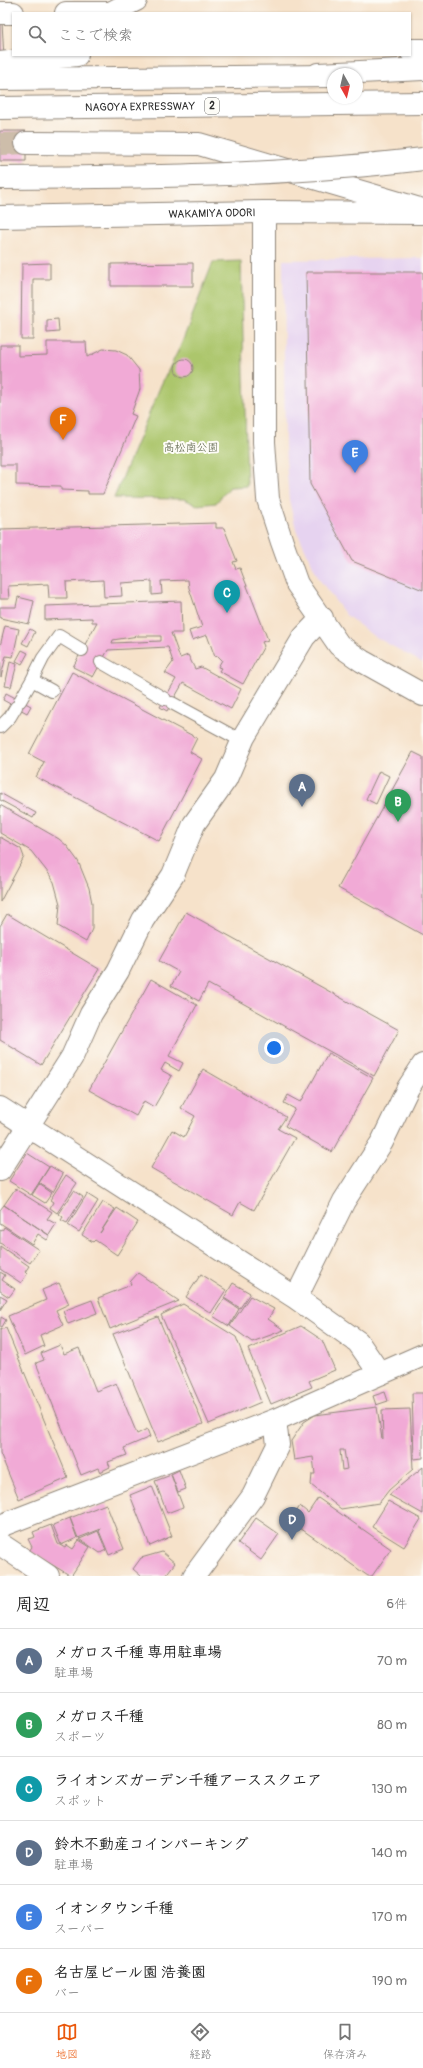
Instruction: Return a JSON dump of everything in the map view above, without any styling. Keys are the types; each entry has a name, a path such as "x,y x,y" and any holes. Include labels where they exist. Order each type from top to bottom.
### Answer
{"main road":[{"path":"112,12 136,0"},
{"path":"0,14 12,13"},
{"path":"411,50 423,50"},
{"path":"411,55 423,55"},
{"path":"0,62 66,56"},
{"path":"268,77 423,69"},
{"path":"363,76 423,75"},
{"path":"0,79 327,76"},
{"name":"NAGOYA EXPRESSWAY","path":"0,108 423,103"},
{"path":"26,144 199,144 423,211"},
{"path":"0,178 218,175 334,168 423,159"},
{"name":"WAKAMIYA ODORI","path":"0,217 264,212 423,211"},
{"path":"264,212 264,442 268,499 297,584 322,618 339,645 362,661 423,695"},
{"path":"0,1170 72,1057 91,1014 118,971 143,920 173,875 194,824 226,779 242,741 304,637 322,618"},
{"path":"296,1298 344,1201 382,1142 408,1088 423,1065"},
{"path":"0,1108 296,1298 358,1342 380,1374"},
{"path":"0,1526 275,1420 423,1355"},
{"path":"194,1576 254,1496 278,1445 275,1420"},
{"path":"0,1544 48,1576"}],"lane":[{"path":"0,727 18,704 43,658 59,636 82,650"},
{"path":"102,662 242,741"},
{"path":"32,680 52,691"}],"shaded area":[{"path":"423,258 423,663 372,635 346,615 319,579 296,529 289,500 285,446 283,260"}],"green space":[{"name":"高松南公園","path":"241,261 247,486 230,487 216,503 197,505 184,499 114,498 161,385 181,345 213,262"}],"building":[{"path":"0,22 2,22 4,59 0,59"},
{"path":"0,131 26,131 26,161 0,161"},
{"path":"50,263 50,279 33,279 33,339 21,339 22,264"},
{"path":"193,263 193,286 111,286 111,264"},
{"path":"306,272 423,272 423,590 352,561 310,484"},
{"path":"58,319 59,332 47,333 47,320"},
{"path":"47,342 86,342 87,357 103,349 116,350 127,355 139,370 140,389 131,414 136,416 103,494 88,494 88,491 61,490 61,486 16,485 16,465 0,465 0,345 18,345 18,356 47,355"},
{"path":"184,359 190,362 193,368 190,374 184,377 178,374 175,368 178,362"},
{"path":"216,523 216,528 224,528 237,561 233,562 236,569 240,568 268,640 262,642 264,646 243,684 219,671 221,668 218,667 222,660 218,656 215,657 207,635 192,640 189,631 202,627 189,588 188,580 161,581 162,594 152,595 152,581 121,583 122,596 104,597 103,580 66,582 67,598 49,598 48,584 8,586 9,599 0,599 0,529"},
{"path":"18,597 34,601 29,624 0,618 0,607 16,607"},
{"path":"181,601 182,633 171,633 180,658 188,655 195,669 201,667 241,689 231,709 183,683 167,711 160,707 176,679 165,673 173,662 168,647 108,650 93,677 73,667 97,622 92,622 92,618 45,620 45,606","holes":["138,636 161,636 161,641 112,643 113,640"]},
{"path":"5,626 19,629 13,657 6,656 1,677 0,646"},
{"path":"30,629 35,632 28,646 22,643"},
{"path":"22,650 28,653 22,664 16,661"},
{"path":"10,662 17,664 11,687 5,686"},
{"path":"72,672 197,738 190,752 202,759 159,841 36,777 44,762 29,754"},
{"path":"6,693 31,706 27,713 3,700"},
{"path":"413,752 423,757 423,935 338,888"},
{"path":"379,771 389,776 376,804 366,799"},
{"path":"0,793 36,813 33,818 0,800"},
{"path":"0,805 59,839 67,846 78,861 89,888 92,903 92,929 86,942 58,926 60,904 54,882 31,851 0,833"},
{"path":"0,837 21,849 24,857 0,902"},
{"path":"186,912 399,1030 374,1076 208,984 199,1001 171,986 179,972 159,961"},
{"path":"7,914 99,969 41,1065 0,1040 0,926"},
{"path":"151,979 197,1005 169,1056 183,1063 179,1071 165,1063 161,1070 172,1076 154,1107 144,1101 136,1116 89,1090"},
{"path":"328,1053 373,1078 332,1152 285,1126 295,1109 284,1103 288,1095 301,1102"},
{"path":"203,1069 286,1117 278,1129 295,1138 254,1210 240,1202 233,1215 151,1168 172,1130 184,1137 195,1116 181,1108"},
{"path":"27,1153 49,1167 31,1195 9,1181"},
{"path":"50,1166 63,1174 53,1192 39,1183"},
{"path":"66,1175 77,1183 57,1213 50,1208 53,1202 50,1200"},
{"path":"39,1184 52,1193 45,1203 32,1195"},
{"path":"15,1189 52,1212 47,1219 56,1224 49,1235 4,1205"},
{"path":"74,1191 83,1197 67,1223 61,1220 63,1217 59,1214"},
{"path":"87,1194 98,1201 79,1232 68,1225"},
{"path":"103,1202 115,1209 100,1233 117,1208 138,1222 117,1255 95,1240 93,1242 82,1235"},
{"path":"4,1205 50,1236 47,1240 38,1234 32,1244 0,1223 0,1210"},
{"path":"4,1227 39,1250 30,1263 0,1243 0,1230 2,1231"},
{"path":"0,1246 29,1266 25,1272 27,1274 21,1283 0,1269"},
{"path":"0,1272 5,1275 2,1280 15,1289 9,1297 0,1291"},
{"path":"138,1273 179,1301 110,1329 98,1298 131,1285 130,1282"},
{"path":"201,1274 226,1290 211,1313 186,1297"},
{"path":"59,1283 69,1304 56,1310 63,1325 40,1335 44,1346 25,1355 8,1316 46,1300 42,1290"},
{"path":"233,1283 250,1293 240,1308 224,1298"},
{"path":"0,1295 7,1299 0,1310"},
{"path":"250,1296 274,1309 268,1319 284,1330 252,1342 230,1326"},
{"path":"224,1299 239,1309 229,1326 213,1316"},
{"path":"92,1300 97,1313 68,1324 63,1311"},
{"path":"183,1304 236,1337 261,1402 209,1424 161,1315"},
{"path":"1,1317 6,1320 2,1327 0,1326"},
{"path":"158,1317 203,1424 158,1442 113,1334"},
{"path":"301,1326 322,1340 335,1370 309,1381 312,1387 271,1404 248,1349"},
{"path":"6,1328 68,1478 19,1499 0,1453 0,1330"},
{"path":"60,1345 64,1354 79,1348 96,1391 116,1383 137,1434 147,1429 150,1437 124,1448 127,1455 108,1462 110,1467 100,1472 98,1468 81,1475 36,1363 44,1360 41,1353"},
{"path":"385,1392 388,1401 376,1405 373,1396"},
{"path":"412,1393 423,1393 423,1458 414,1459"},
{"path":"377,1407 383,1439 382,1410 410,1409 413,1469 389,1490 379,1503 341,1509 311,1485 312,1474 315,1474 313,1457 294,1460 291,1441 304,1422 315,1415","holes":["340,1450 344,1450 347,1469 342,1470"]},
{"path":"423,1467 423,1514 389,1495"},
{"path":"179,1470 186,1489 178,1492 171,1474"},
{"path":"171,1475 183,1507 167,1513 155,1481"},
{"path":"152,1486 172,1536 150,1546 130,1495"},
{"path":"318,1498 391,1549 372,1576 368,1576 290,1521 300,1506 308,1513"},
{"path":"388,1501 421,1519 404,1547 372,1527"},
{"path":"106,1504 124,1549 109,1555 99,1531 101,1529 78,1538 70,1518"},
{"path":"70,1518 77,1538 61,1545 53,1525"},
{"path":"256,1518 279,1534 261,1560 238,1543"},
{"path":"51,1525 58,1544 65,1548 67,1545 73,1549 79,1540 90,1547 71,1576 29,1551 32,1547 28,1539 35,1537 33,1532"},
{"path":"98,1531 106,1550 100,1553 80,1539"},
{"path":"162,1552 175,1563 165,1576 141,1576 133,1569 141,1558"}],"tunnel":[{"path":"0,144 26,143"}],"place":[{"name":"名古屋ビール園 浩養園","path":"63,440"},
{"name":"イオンタウン千種","path":"355,473"},
{"name":"ライオンズガーデン千種アーススクエア","path":"227,613"},
{"name":"メガロス千種 専用駐車場","path":"302,807"},
{"name":"メガロス千種","path":"398,822"},
{"name":"鈴木不動産コインパーキング","path":"292,1540"}]}
